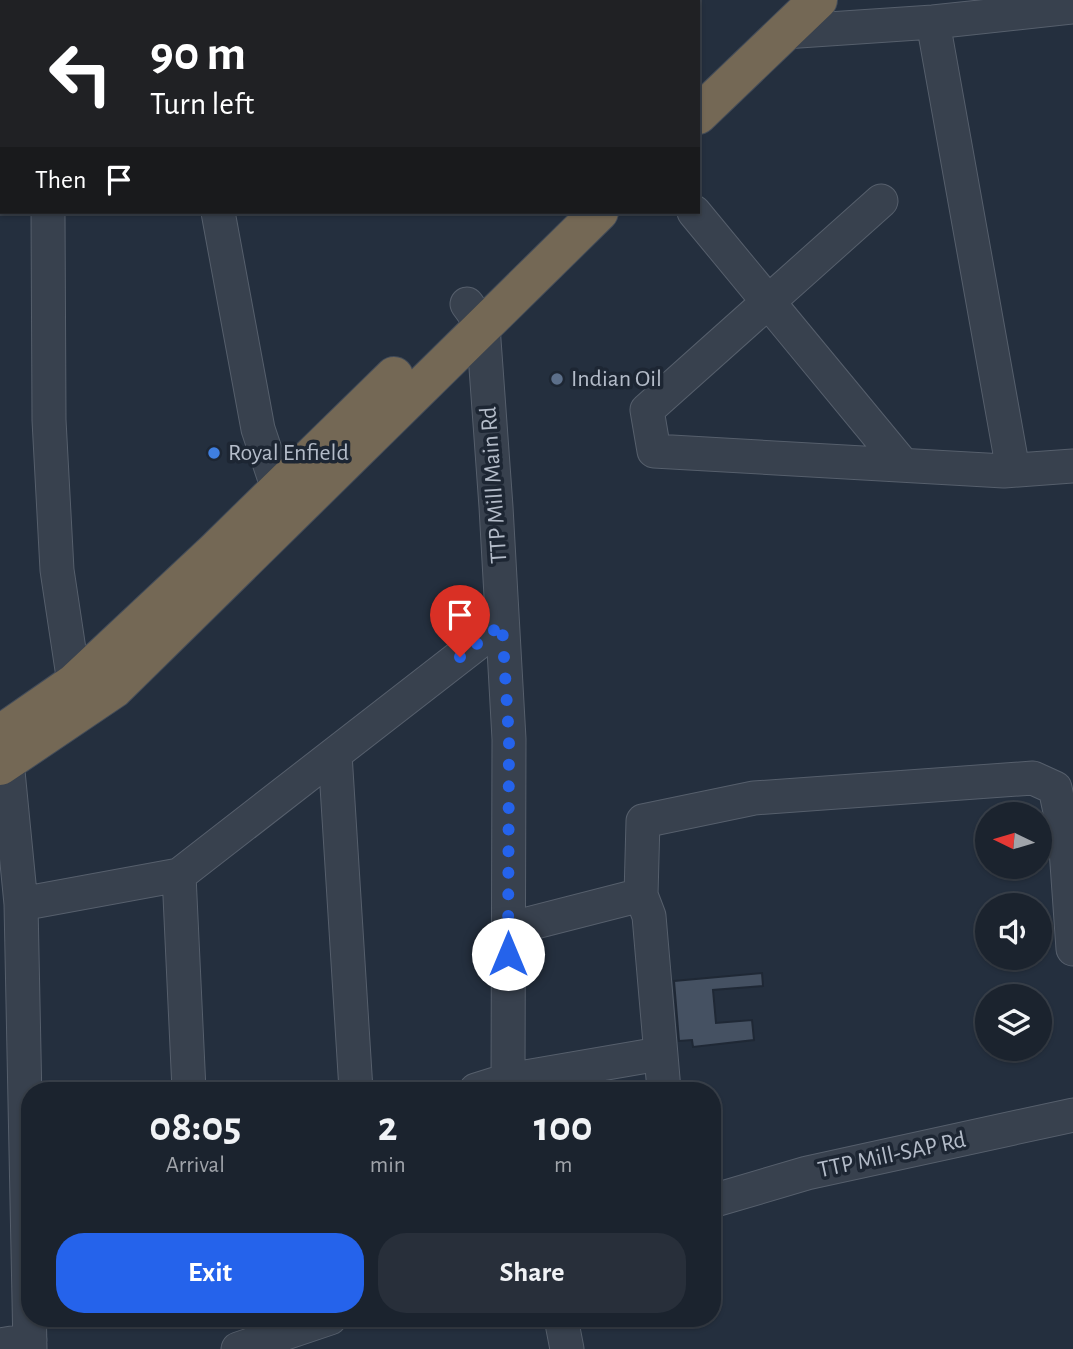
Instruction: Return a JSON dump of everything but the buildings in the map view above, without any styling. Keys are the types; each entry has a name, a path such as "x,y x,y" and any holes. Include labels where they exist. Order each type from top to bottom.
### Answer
{"highway":[{"path":"701,95 782,16 818,0"},
{"path":"2,754 114,689 475,315 560,214"},
{"path":"2,754 278,489 475,315 598,214"}],"street":[{"path":"782,16 933,22 1073,7"},
{"path":"933,22 1013,470"},
{"path":"881,201 648,410 654,451 1013,470 1073,466"},
{"path":"48,214 49,420 57,570 74,682"},
{"path":"218,214 258,429 278,489"},
{"path":"696,214 903,465"},
{"name":"TTP Mill Main Rd","path":"475,315 502,624 509,739 509,1082"},
{"path":"22,904 179,875 502,624"},
{"path":"2,754 22,904 20,1345"},
{"path":"335,754 356,1082"},
{"path":"663,1082 649,916 640,895 643,821 754,797 1033,778 1055,788 1065,835 1073,949"},
{"path":"179,875 189,1082"},
{"path":"508,929 640,895"},
{"path":"524,1082 659,1054"},
{"name":"TTP Mill-SAP Rd","path":"721,1198 807,1173 1073,1115"},
{"path":"238,1349 303,1327"},
{"path":"563,1327 567,1349"}],"place":[{"name":"Indian Oil","path":"557,379"},
{"name":"Royal Enfield","path":"214,453"}],"route":[{"path":"460,657 502,624 509,739 508,954"}]}
